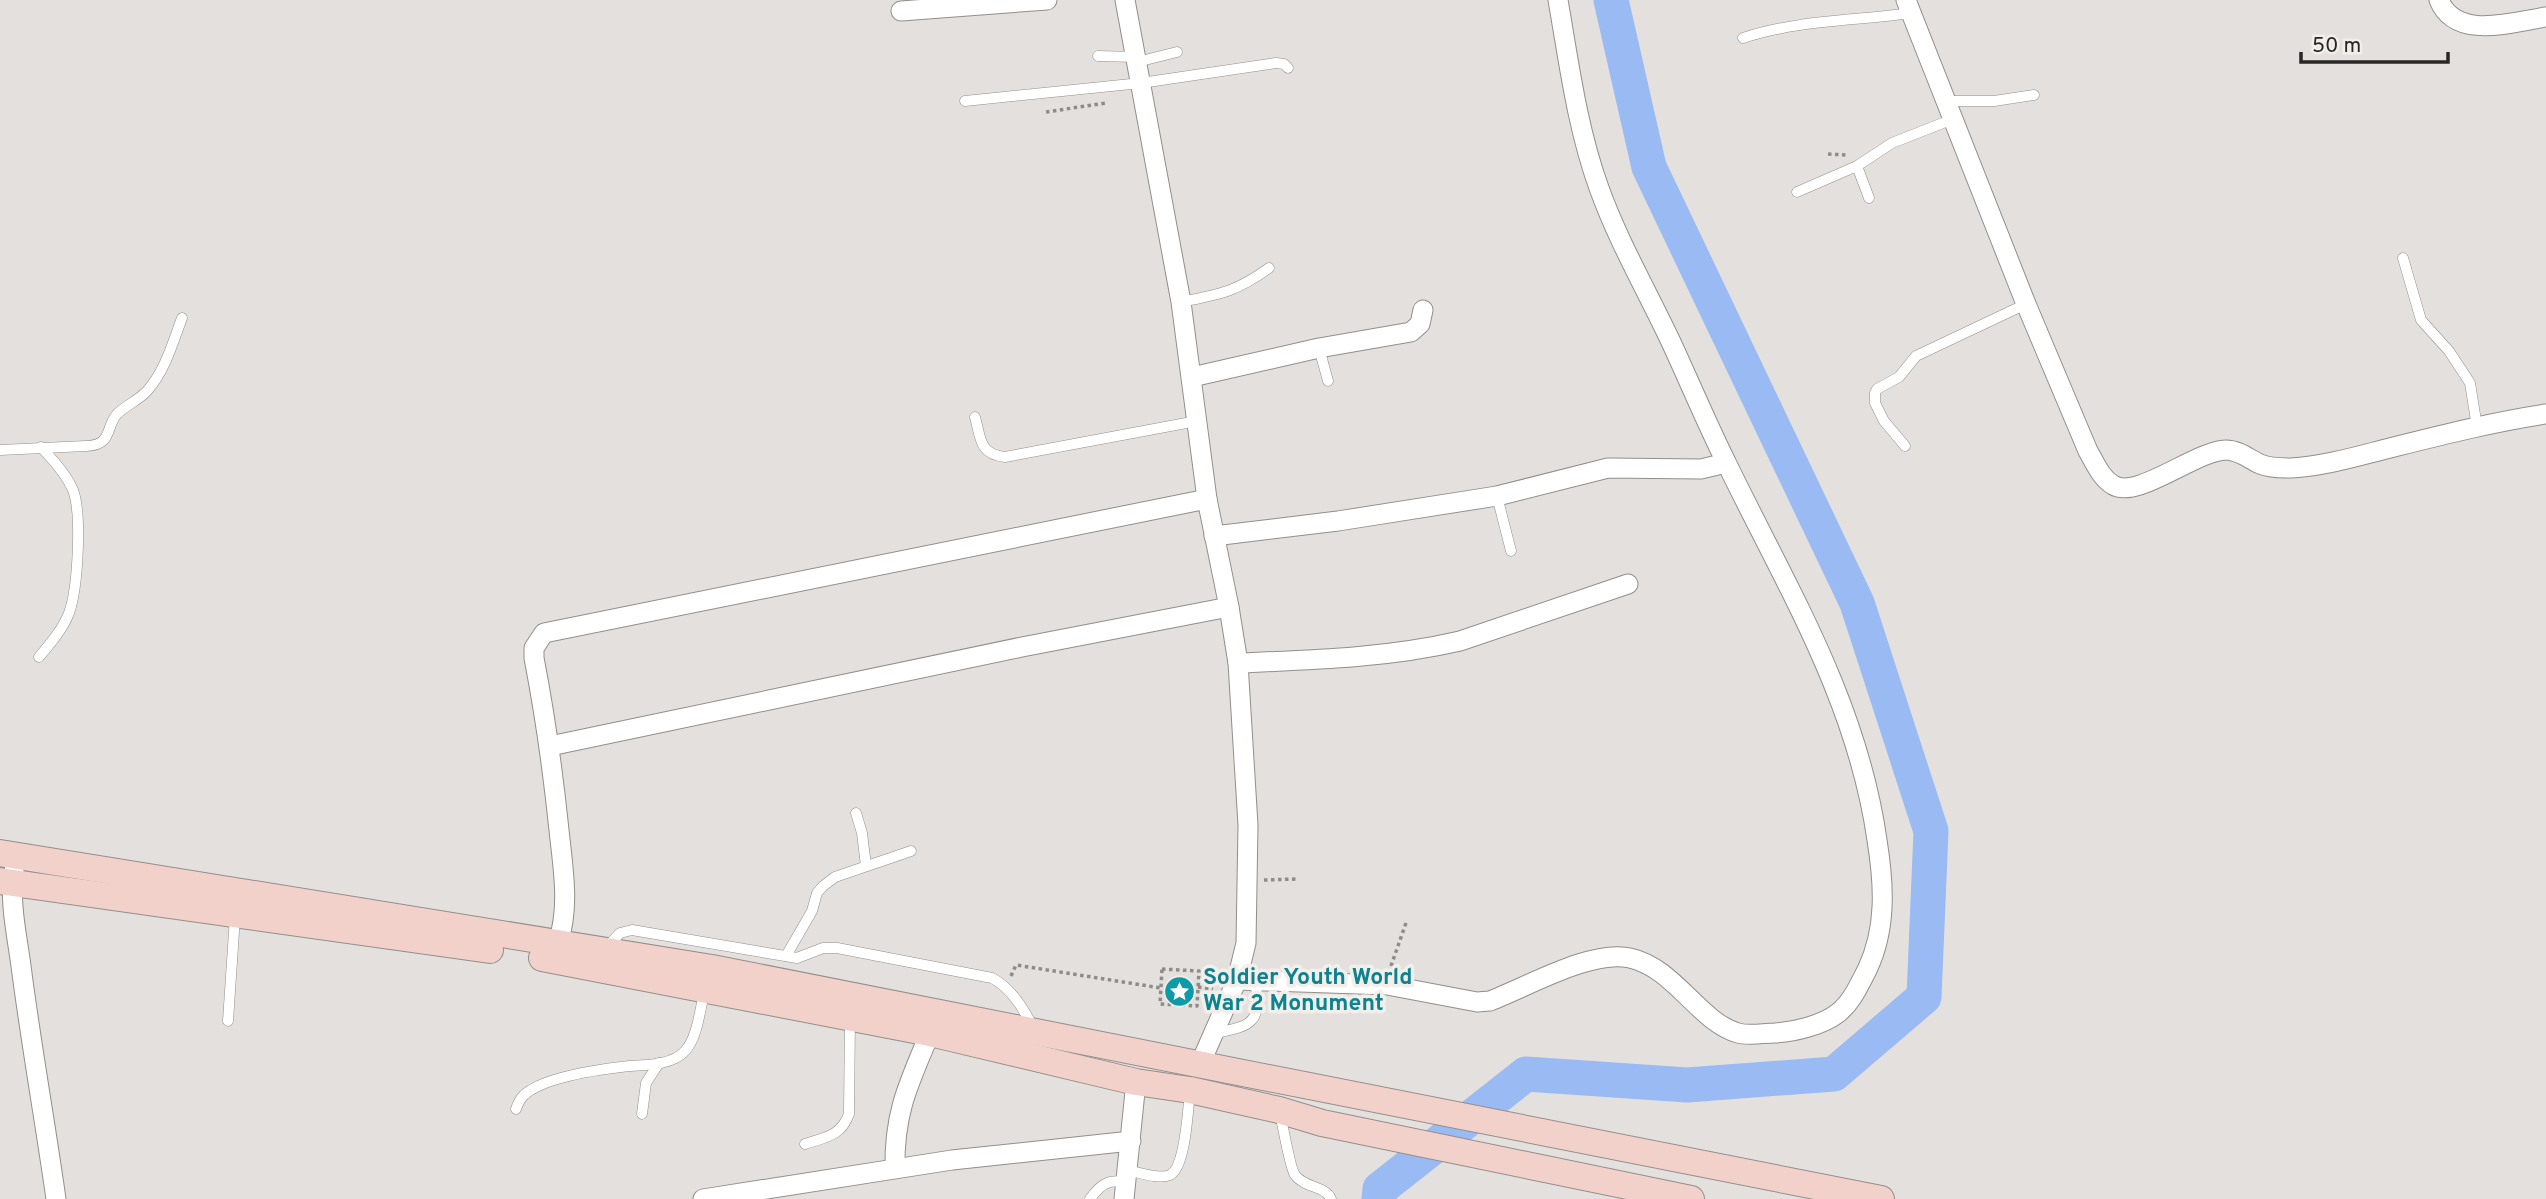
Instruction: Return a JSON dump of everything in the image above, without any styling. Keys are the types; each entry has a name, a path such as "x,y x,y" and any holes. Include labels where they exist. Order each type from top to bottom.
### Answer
{"main road":[{"path":"8,855 712,968 1881,1199"},
{"path":"6,882 513,954 705,989 930,1033 1136,1082 1190,1090 1279,1110 1322,1123 1691,1199"}],"street":[{"path":"901,11 1047,0"},
{"path":"1125,0 1181,302 1206,499 1238,663 1248,825 1246,980 1214,1033 1200,1064"},
{"path":"1246,980 1387,985 1476,1002 1490,1001 1569,968 1599,960 1627,957 1646,963 1674,982 1720,1024 1740,1034 1789,1032 1838,1013 1856,992 1877,950 1884,901 1874,819 1860,754 1840,695 1798,603 1726,463 1599,189 1580,124 1558,0"},
{"path":"2439,0 2449,16 2470,25 2546,17"},
{"path":"1908,6 2026,304 2088,451 2098,470 2110,484 2121,489 2136,487 2204,455 2224,450 2235,451 2262,465 2277,468 2318,466 2477,427 2546,414"},
{"path":"1192,377 1319,348 1411,332 1420,324 1423,310"},
{"path":"1214,536 1338,521 1497,496 1608,468 1701,469 1726,463"},
{"path":"558,943 565,920 563,869 550,746 534,658 534,648 544,633 1206,499"},
{"path":"1238,663 1350,657 1435,647 1628,584"},
{"path":"550,746 1023,647 1229,607"},
{"path":"8,855 6,882 56,1199"},
{"path":"895,1168 895,1137 901,1107 930,1033"},
{"path":"1125,1184 1136,1082"},
{"path":"703,1199 989,1155 1130,1141"}],"lane":[{"path":"1743,38 1767,30 1811,22 1856,20 1908,6"},
{"path":"1098,56 1137,59 1177,52"},
{"path":"965,101 1142,90 1276,63 1284,64 1288,68"},
{"path":"1797,192 1857,166 1949,110 2034,95"},
{"path":"1857,166 1869,198"},
{"path":"2403,258 2421,320 2449,351 2470,383 2477,427"},
{"path":"1181,302 1230,291 1247,284 1269,268"},
{"path":"1905,446 1884,421 1875,403 1877,389 1899,377 1916,356 2026,304"},
{"path":"0,450 93,446 107,438 115,417 147,391 165,362 182,318"},
{"path":"1319,348 1328,381"},
{"path":"975,417 986,451 992,456 1006,457 1197,421"},
{"path":"39,657 68,616 75,594 78,531 77,503 72,489 41,447"},
{"path":"1497,496 1511,551"},
{"path":"856,813 862,833 866,866"},
{"path":"786,956 823,886 835,877 911,851"},
{"path":"228,1021 235,914"},
{"path":"604,950 620,933 632,929 786,956 801,957 817,950 837,948 992,978 1010,993 1036,1031"},
{"path":"1214,1033 1236,1029 1254,1018 1258,1010 1246,980"},
{"path":"516,1109 521,1097 553,1082 597,1070 659,1063 684,1054 690,1045 705,989"},
{"path":"805,1144 832,1135 845,1127 851,1091 850,1017"},
{"path":"642,1114 646,1083 659,1063"},
{"path":"1090,1199 1106,1182 1113,1180 1125,1184 1169,1175 1175,1171 1184,1142 1190,1090"},
{"path":"1279,1110 1293,1172 1309,1186 1327,1192 1331,1199"}],"path":[{"path":"1046,112 1142,90"},
{"path":"1248,881 1297,879"},
{"path":"1387,985 1407,920"},
{"path":"1016,965 1161,988"},
{"path":"1162,969 1199,971 1197,1006 1160,1004 1161,988 1162,969"}],"waterway":[{"path":"1379,1199 1380,1189 1526,1074 1687,1085 1834,1074 1924,997 1931,831 1857,603 1649,167 1611,0"}],"place":[{"name":"Soldier Youth World War 2 Monument","path":"1180,991"}]}
